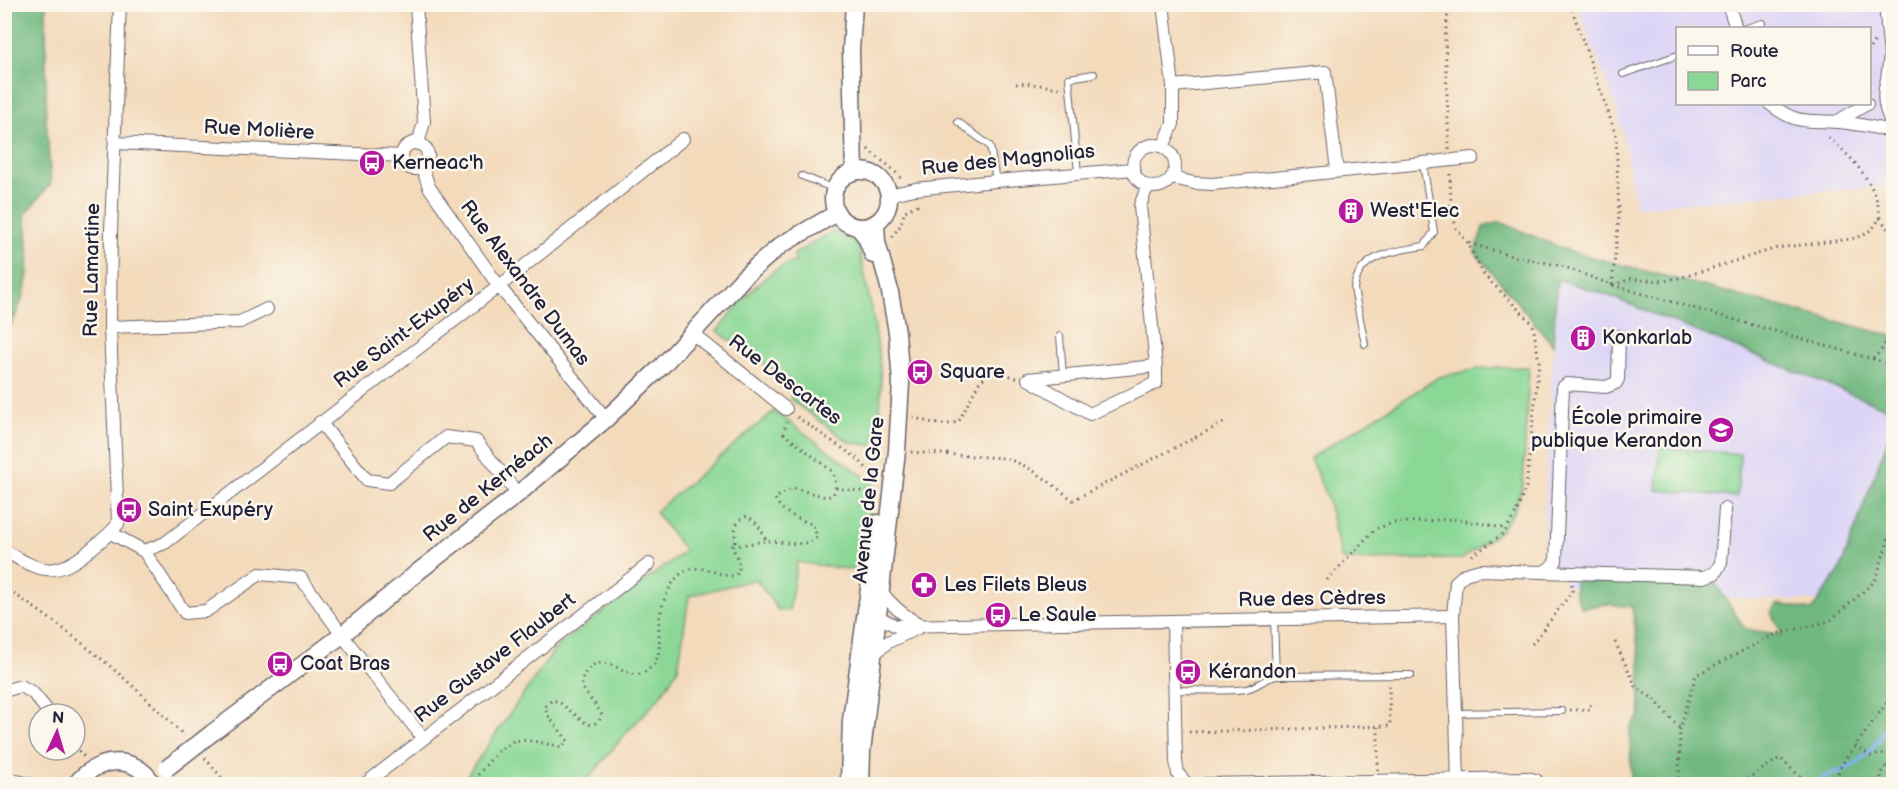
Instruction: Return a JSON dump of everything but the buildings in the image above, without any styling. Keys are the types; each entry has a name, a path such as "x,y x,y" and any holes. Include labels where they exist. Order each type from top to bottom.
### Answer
{"main road":[{"path":"854,4 851,50 854,172"},
{"path":"1888,4 1893,55 1887,103 1893,120"},
{"path":"854,172 867,172 875,176 882,182 888,195 887,208 876,223 858,227 850,225 837,213 833,205 836,189 842,179 854,172"},
{"name":"Rue de Kernéach","path":"151,782 342,635 419,571 518,494 606,419 662,366 745,276 781,245 837,213"},
{"name":"Avenue de la Gare","path":"849,784 851,720 897,451 900,401 900,358 889,287 876,235 876,223"},
{"name":"Avenue de la Gare","path":"858,227 866,237 880,277 894,352 895,378 893,423 885,477 874,593 877,616 860,769 861,784"},
{"path":"76,784 92,768 104,763 117,762 141,771 151,782"}],"street":[{"name":"Rue Lamartine","path":"111,533 118,524 110,327 111,231 120,4"},
{"path":"416,4 424,122 418,144"},
{"path":"1163,4 1173,86 1173,124 1163,147"},
{"path":"1728,4 1736,27"},
{"path":"1173,86 1325,72 1337,171"},
{"path":"1871,100 1890,81"},
{"path":"1772,105 1795,118 1812,122 1836,122 1893,131"},
{"path":"1836,122 1865,105"},
{"name":"Rue Saint-Exupéry","path":"144,551 165,543 683,140"},
{"name":"Rue Molière","path":"115,143 402,156"},
{"path":"418,144 425,148 427,156 422,167 411,168 404,163 402,156 407,146 418,144"},
{"path":"1157,145 1163,147 1174,157 1176,164 1173,178 1161,187 1147,187 1138,180 1133,170 1135,157 1144,147 1157,145"},
{"path":"1173,178 1212,184 1473,158"},
{"name":"Rue Alexandre Dumas","path":"422,167 429,187 498,285 606,419"},
{"name":"Rue des Magnolias","path":"888,195 915,189 1133,170"},
{"path":"1028,379 1089,414 1156,383 1140,206 1147,187"},
{"path":"110,327 240,322 267,309"},
{"name":"Rue Descartes","path":"692,333 788,410"},
{"path":"1543,572 1556,561 1563,387 1566,384 1606,387 1616,383 1619,336"},
{"path":"1028,379 1156,366"},
{"path":"320,422 367,480 389,483 446,437 476,441 518,494"},
{"path":"1458,781 1453,616 1456,582 1465,574 1480,570 1704,577 1715,573 1721,563 1725,509"},
{"path":"4,550 31,566 44,570 64,568 77,561 111,533 144,551 185,613 206,611 260,574 301,578 342,635 423,738"},
{"name":"Rue Gustave Flaubert","path":"365,784 650,564"},
{"path":"874,593 907,618 922,626"},
{"name":"Rue des Cèdres","path":"877,616 896,626 1453,616"},
{"path":"1173,621 1177,770 1187,784"},
{"path":"872,656 888,642 922,626"},
{"path":"4,691 21,686 33,693 40,702"},
{"path":"4,778 29,784"},
{"path":"1206,784 1527,778 1538,782"}],"lane":[{"path":"1749,27 1763,23"},
{"path":"1623,74 1676,55"},
{"path":"1078,173 1070,78 1094,74"},
{"path":"958,122 990,146 996,181"},
{"path":"1365,344 1354,288 1355,280 1361,270 1380,254 1424,246 1434,232 1423,162"},
{"path":"802,176 836,189"},
{"path":"1060,336 1063,376"},
{"path":"1274,619 1276,676"},
{"path":"1174,690 1246,689 1258,685 1269,677 1276,676 1411,675"},
{"path":"1456,713 1562,711"}],"path":[{"path":"1449,4 1445,37 1451,204 1456,228 1467,242 1484,275 1533,324 1539,362 1526,487 1516,513 1504,533 1469,558 1465,574"},
{"path":"1570,4 1616,135 1619,216 1612,285"},
{"path":"1016,84 1070,88"},
{"path":"1812,122 1841,148 1868,180 1877,197 1880,218 1888,229 1893,249"},
{"path":"1612,285 1630,279 1663,280 1683,277 1777,248 1851,239 1864,235 1880,218"},
{"path":"1467,242 1512,256 1562,266 1612,285 1893,365"},
{"path":"1873,359 1883,348 1893,325"},
{"path":"909,416 934,423 955,423 959,421 978,384 993,372 999,371 1016,378 1028,379"},
{"path":"732,546 766,541 803,544 817,537 813,525 782,510 775,498 793,488 826,496 833,495 836,488 836,479 832,471 784,434 788,410"},
{"name":"Rue Descartes","path":"788,410 858,459 871,472 885,477"},
{"path":"897,451 1017,461 1073,500 1225,422"},
{"path":"836,488 874,493"},
{"path":"732,546 735,544 736,523 747,516 754,520 766,541"},
{"path":"1327,580 1375,529 1393,523 1453,519 1506,529"},
{"path":"1679,784 1680,729 1696,675 1776,634 1830,621 1875,581 1893,523"},
{"path":"470,784 498,751 515,740 562,747 568,741 547,714 545,707 552,700 559,702 587,724 592,725 599,721 602,714 584,689 582,682 585,672 593,665 602,663 632,675 644,673 653,666 658,657 660,615 673,582 690,569 700,568 735,576 740,567 732,546"},
{"path":"1533,644 1572,592 1572,573"},
{"path":"4,587 38,609 98,656 158,708 190,742"},
{"path":"1615,642 1636,687 1655,700 1680,729"},
{"path":"1175,732 1390,726 1388,675"},
{"path":"1833,784 1842,764 1893,693"},
{"path":"1562,711 1591,709 1590,703"},
{"path":"1378,727 1378,782"},
{"path":"1855,746 1871,756 1893,753"},
{"path":"199,751 227,784"},
{"path":"1881,784 1881,774 1893,753"},
{"path":"1743,784 1780,758 1798,775 1818,784"}],"shaded area":[{"path":"1577,5 1893,5 1893,185 1637,207 1619,116"},
{"name":"École primaire publique Kerandon","path":"1557,278 1893,393 1893,468 1847,602 1665,596 1565,586 1565,566 1542,566"}],"green space":[{"path":"5,4 46,5 46,119 51,183 25,215 29,263 25,291 14,320 5,335"},
{"path":"1500,222 1569,251 1893,336 1893,411 1604,294 1557,279 1553,345 1475,252 1483,227"},
{"path":"833,231 858,243 878,344 881,396 879,421 873,446 849,442 790,399 797,386 717,331 763,280 785,265 796,262 794,254"},
{"path":"1529,367 1523,485 1514,511 1500,531 1462,559 1342,560 1327,497 1310,458 1439,377 1483,368"},
{"path":"774,411 873,483 860,571 797,562 789,611 778,610 756,579 689,596 678,669 659,698 626,733 584,784 461,784 557,646 685,551 655,512"},
{"path":"1893,425 1893,784 1631,784 1630,728 1640,716 1640,662 1632,607 1606,604 1581,608 1575,592 1575,581 1714,581 1745,629 1782,635 1771,612 1778,604 1812,610 1840,570"},
{"path":"1660,447 1740,454 1737,497 1657,490"}],"waterway":[{"path":"1816,784 1863,758 1894,717"}],"place":[{"name":"Kerneac'h","path":"372,163"},
{"name":"West'Elec","path":"1351,211"},
{"name":"Konkarlab","path":"1583,338"},
{"name":"Square","path":"920,372"},
{"name":"École primaire publique Kerandon","path":"1721,430"},
{"name":"Saint Exupéry","path":"129,510"},
{"name":"Les Filets Bleus","path":"924,585"},
{"name":"Le Saule","path":"998,615"},
{"name":"Coat Bras","path":"280,664"},
{"name":"Kérandon","path":"1188,672"}]}
